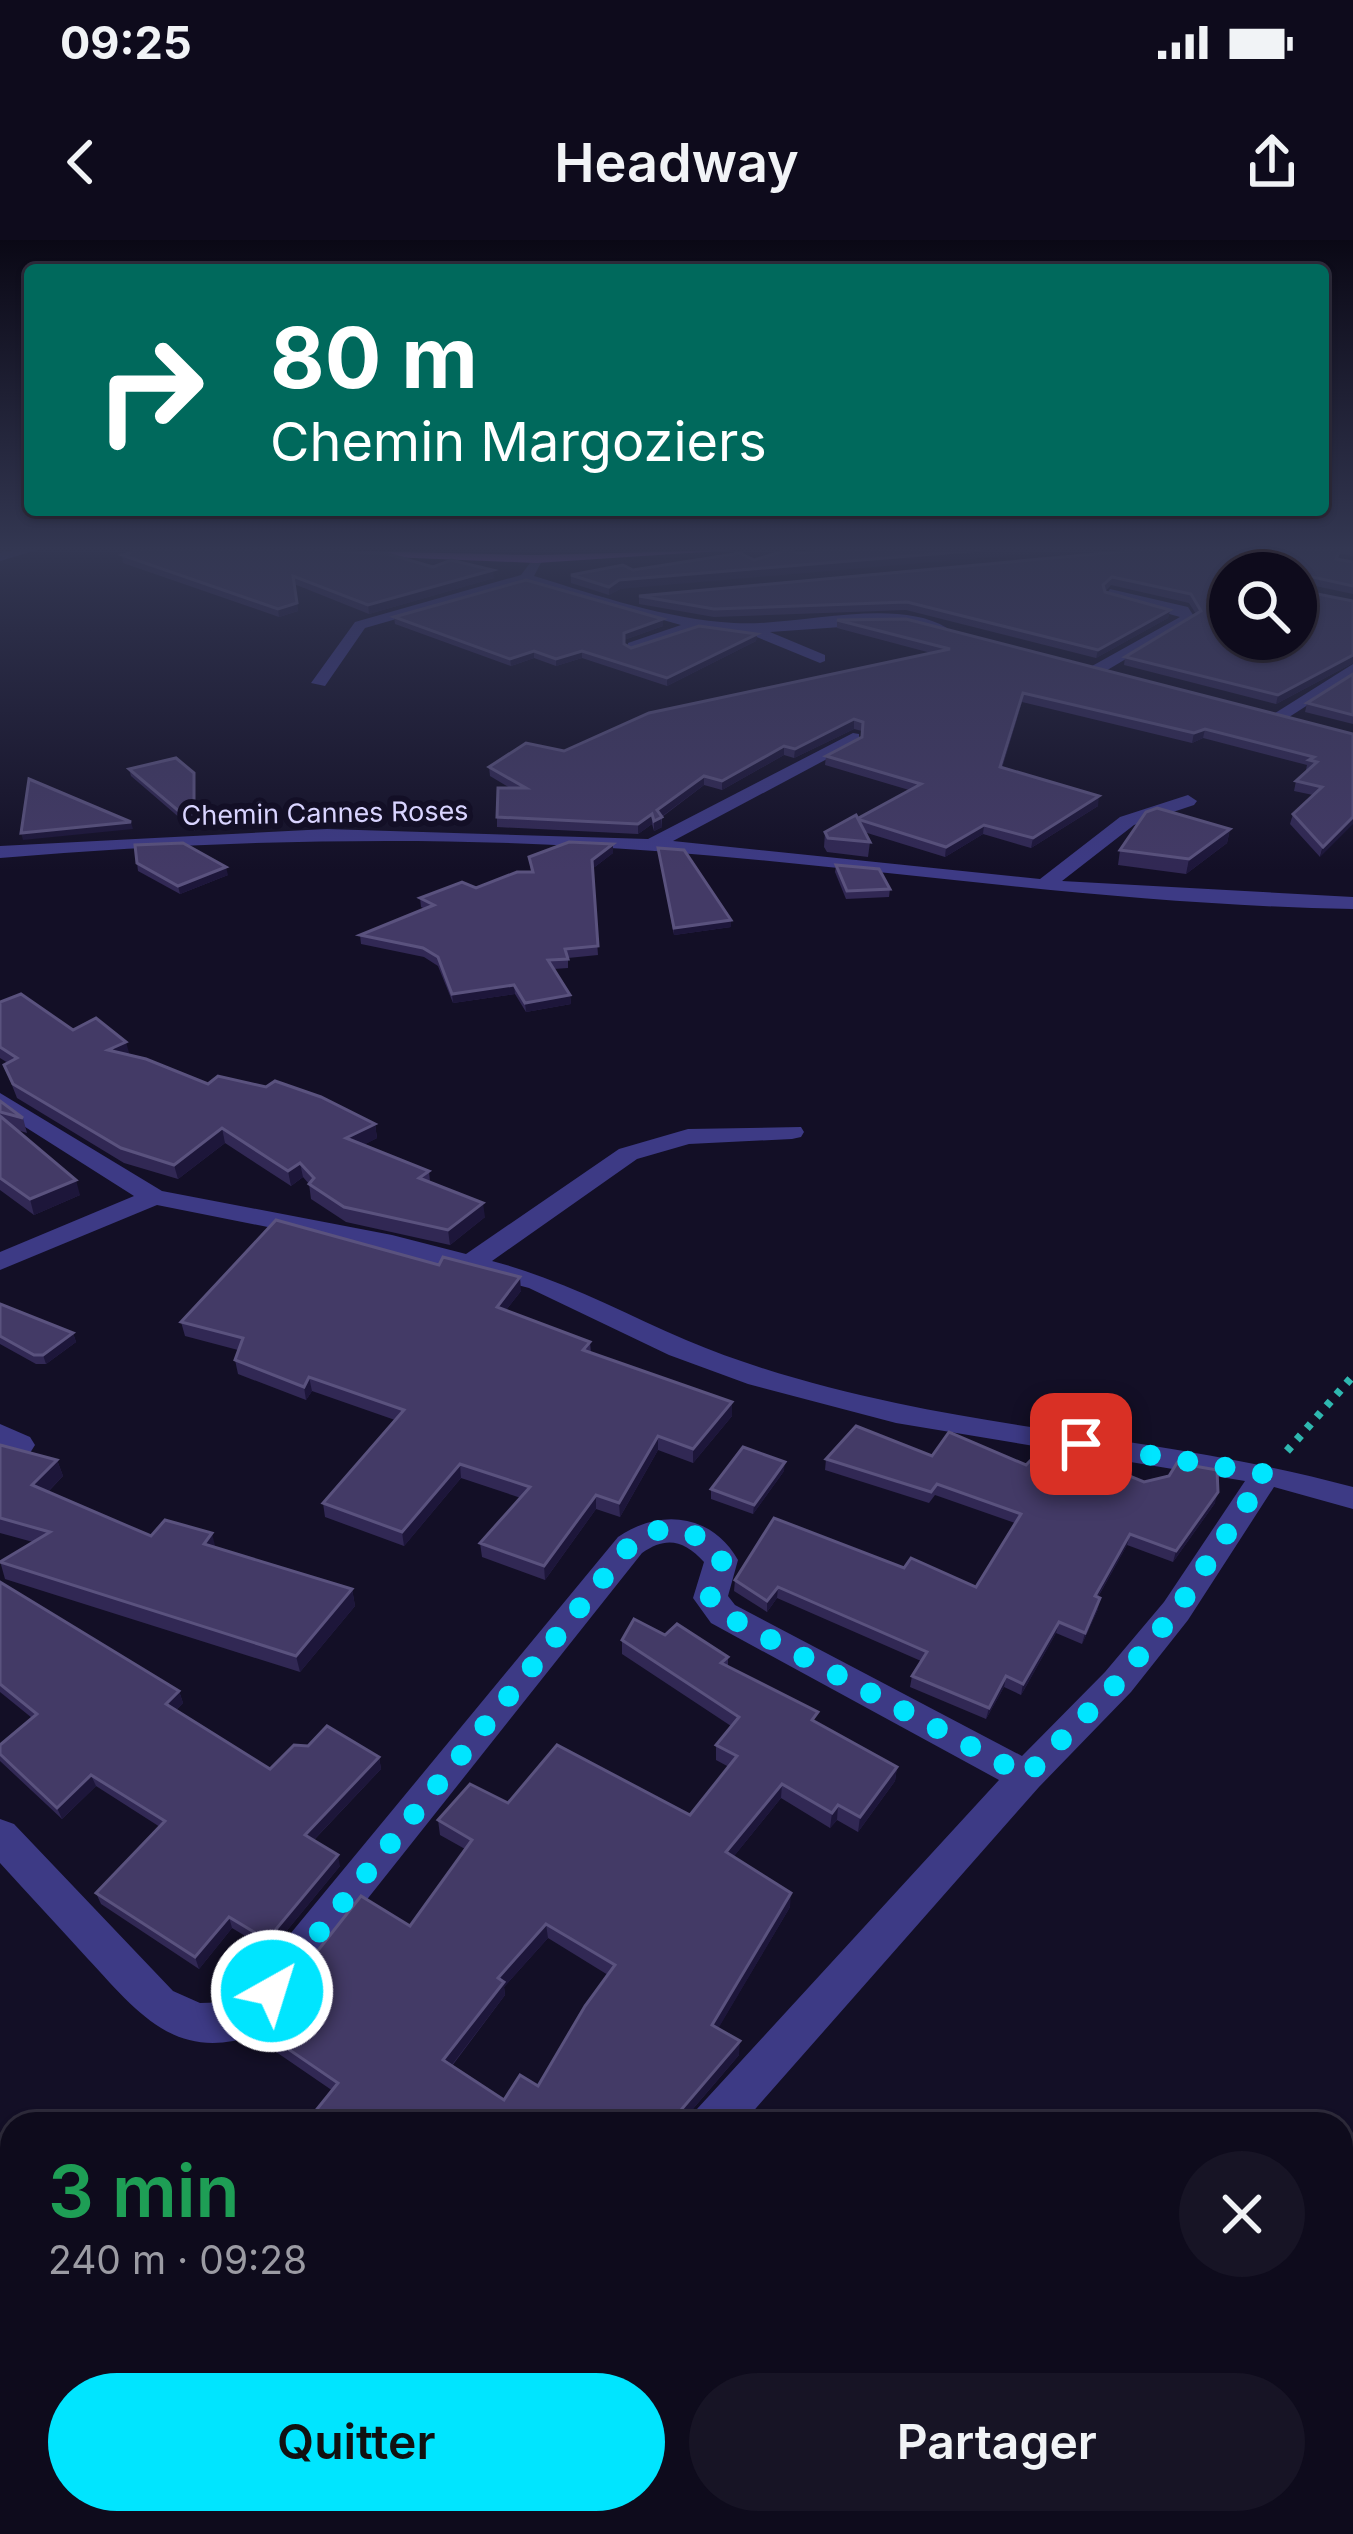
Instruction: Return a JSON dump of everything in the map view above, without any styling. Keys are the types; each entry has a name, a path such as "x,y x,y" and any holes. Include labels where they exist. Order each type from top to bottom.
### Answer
{"street":[{"path":"319,683 337,657"},
{"path":"1098,668 1118,657"},
{"path":"1077,663 1121,674"},
{"path":"1257,710 1289,718 1353,669"},
{"name":"Chemin Cannes Roses","path":"650,845 853,738"},
{"path":"1046,885 1127,821 1188,801"},
{"name":"Chemin Cannes Roses","path":"0,852 353,835 650,845 1046,885 1296,904 1353,903"},
{"path":"0,1100 154,1197 392,1243 539,1282 679,1348 824,1396 896,1413 1266,1474 1353,1498"},
{"path":"470,1264 628,1154 654,1143 792,1132"},
{"path":"0,1262 154,1197"},
{"path":"724,2112 1026,1776 1118,1682 1176,1611 1266,1474"},
{"path":"0,1836 158,2005 181,2021 206,2027 245,2019 630,1545 645,1532 668,1529 692,1532 711,1544 722,1560 710,1598 723,1614 1026,1776"}],"path":[{"path":"1266,1474 1353,1376"}],"building":[{"path":"601,657 710,657 667,678"},
{"path":"912,657 1054,657 1353,734 1353,817 1323,847 1293,814 1322,787 1296,781 1317,762 1309,760 1314,757 1205,729 1194,733 1023,693 1000,767 1099,796 1033,838 984,825 946,847 857,819 921,784 826,756 862,737 863,722 854,719 795,749 784,746 722,781 704,776 657,810 662,817 654,821 652,814 638,824 497,817 498,788 526,788 489,767 526,743 564,751 649,713"},
{"path":"1125,657 1317,660 1349,657 1278,695"},
{"path":"1353,674 1353,715 1307,703"},
{"path":"176,758 194,773 194,824 129,769"},
{"path":"29,779 131,822 21,833"},
{"path":"1157,808 1230,829 1189,859 1120,850 1146,812"},
{"path":"856,815 870,842 828,838 825,832"},
{"path":"569,842 613,844 592,860 598,946 565,949 568,959 548,960 570,995 525,1003 514,985 452,994 438,957 423,948 360,935 434,905 420,898 462,882 476,888 517,872 533,872 529,857"},
{"path":"183,843 226,867 178,886 137,863 135,845"},
{"path":"658,848 684,850 731,920 674,928"},
{"path":"836,865 879,869 890,889 847,891"},
{"path":"21,994 73,1030 96,1018 126,1042 108,1050 146,1059 208,1084 218,1076 266,1087 275,1081 321,1097 375,1124 346,1138 429,1171 419,1178 483,1203 448,1230 344,1207 309,1184 314,1178 300,1163 288,1171 222,1128 174,1165 121,1148 13,1084 4,1065 17,1058 0,1047 0,1002"},
{"path":"0,1101 23,1118 0,1112"},
{"path":"0,1116 76,1180 30,1199 0,1178"},
{"path":"276,1220 439,1265 443,1257 520,1277 497,1307 590,1342 583,1350 732,1402 693,1449 658,1436 619,1503 596,1495 544,1566 480,1543 530,1487 460,1464 402,1532 323,1503 404,1410 309,1377 304,1387 235,1360 243,1338 181,1322"},
{"path":"0,1304 73,1333 43,1355 34,1355 0,1336"},
{"path":"856,1426 932,1456 949,1432 1026,1465 1031,1460 1069,1474 1073,1468 1113,1482 1120,1472 1144,1482 1169,1476 1177,1463 1217,1470 1218,1492 1176,1551 1130,1534 1095,1596 1100,1598 1085,1633 1059,1622 1023,1684 1006,1676 989,1708 912,1676 927,1652 778,1587 767,1601 735,1580 774,1518 904,1568 911,1558 976,1587 1021,1514 937,1484 931,1492 826,1459"},
{"path":"0,1445 57,1460 32,1485 151,1536 165,1520 212,1533 204,1544 352,1589 296,1656 0,1562 50,1532 0,1518"},
{"path":"743,1447 785,1462 754,1505 711,1489"},
{"path":"0,1582 179,1691 166,1704 270,1769 294,1745 308,1746 327,1726 379,1757 305,1835 338,1855 267,1940 229,1917 195,1957 96,1893 165,1821 91,1775 57,1808 0,1754 0,1745 37,1714 0,1684"},
{"path":"634,1619 665,1635 677,1624 728,1657 721,1663 818,1712 812,1720 897,1767 860,1817 838,1805 832,1813 782,1784 726,1852 791,1893 712,2025 740,2041 679,2112 315,2112 338,2083 259,2029 314,1966 308,1963 361,1896 410,1926 472,1840 438,1820 470,1784 508,1803 557,1745 690,1815 737,1756 716,1745 739,1717 622,1640","holes":["546,1924 615,1965 538,2086 520,2075 504,2100 443,2060 504,1982 498,1978"]}],"route":[{"path":"272,1991 645,1532 692,1532 711,1544 722,1560 710,1598 723,1614 1026,1776 1118,1682 1176,1611 1266,1474 1081,1444"}]}
